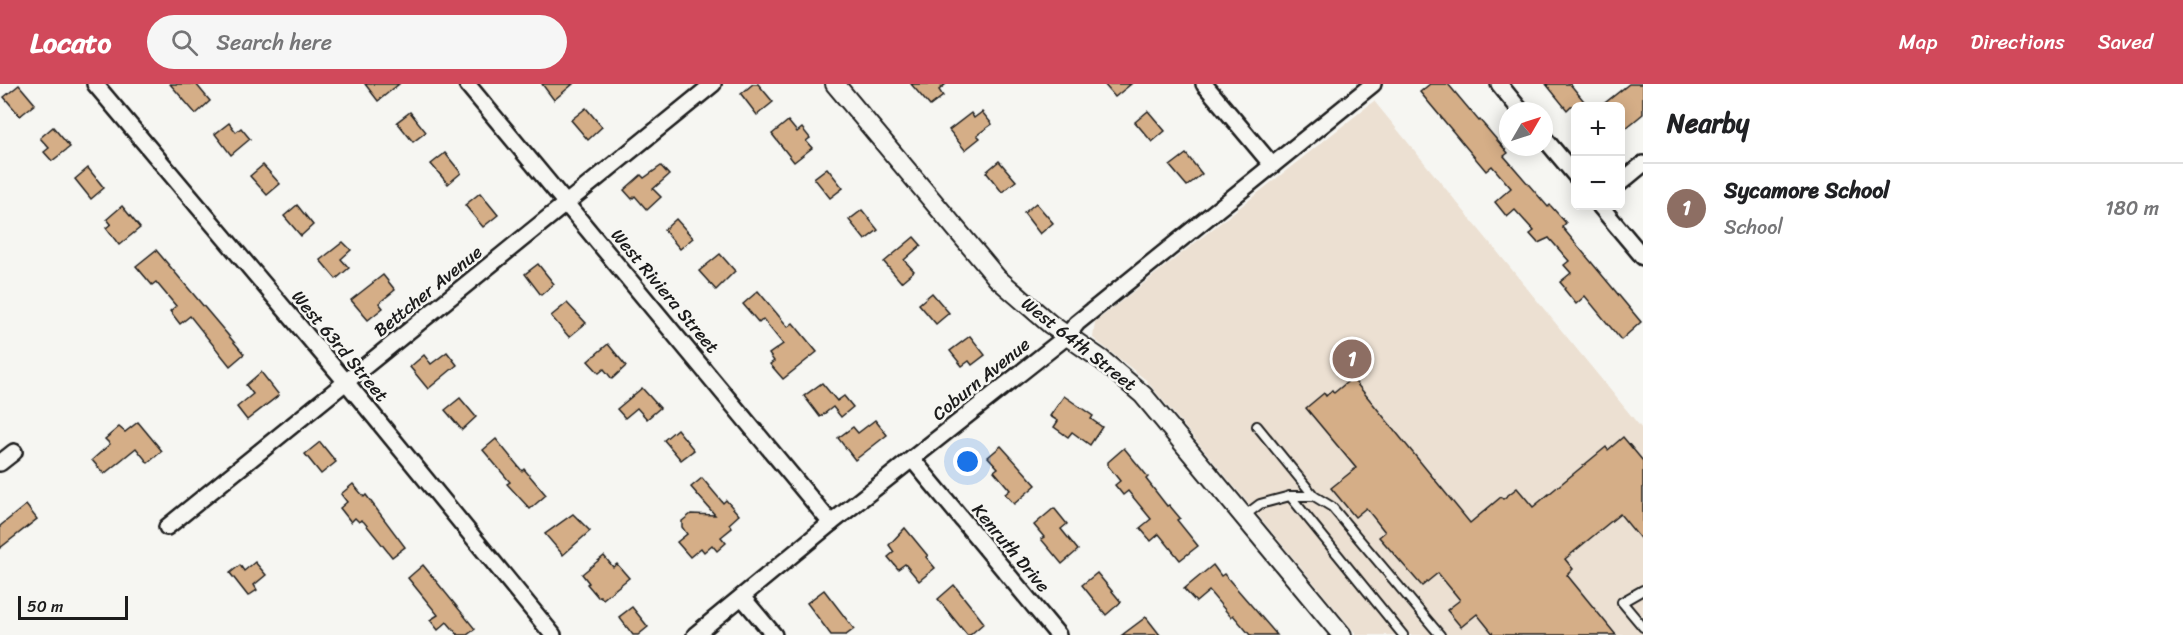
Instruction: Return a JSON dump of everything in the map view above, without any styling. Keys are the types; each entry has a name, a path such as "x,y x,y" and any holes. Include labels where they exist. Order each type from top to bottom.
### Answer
{"street":[{"name":"West 63rd Street","path":"95,84 346,382 554,635"},
{"name":"West Riviera Street","path":"467,84 831,523"},
{"name":"Bettcher Avenue","path":"167,527 713,84"},
{"name":"West 64th Street","path":"835,84 975,253 1009,289 1066,337 1102,360 1143,396 1342,635"},
{"path":"1204,84 1272,165"},
{"name":"Coburn Avenue","path":"694,635 1066,337 1077,323 1373,84"},
{"path":"1499,84 1514,102"},
{"path":"1553,149 1571,171"},
{"path":"1625,179 1643,164"},
{"path":"1603,210 1643,257"},
{"path":"0,463 14,452"},
{"name":"Kenruth Drive","path":"912,459 1058,635"},
{"path":"742,597 774,635"}],"lane":[{"path":"1257,426 1314,496 1332,507 1440,635"},
{"path":"1290,496 1403,635"},
{"path":"1243,516 1260,504 1290,496 1314,496"},
{"path":"1643,591 1622,602 1643,627"}],"shaded area":[{"path":"1374,101 1643,430 1643,635 1357,635 1146,380 1093,338 1095,322"}],"building":[{"path":"170,84 196,84 210,101 196,114"},
{"path":"365,84 399,84 378,101"},
{"path":"542,84 573,84 554,100"},
{"path":"753,84 758,84 773,102 757,115 741,94"},
{"path":"911,84 946,84 939,90 943,96 930,106"},
{"path":"1104,84 1131,84 1115,97"},
{"path":"1430,84 1448,84 1499,142 1499,156 1504,156 1548,207 1550,205 1566,223 1562,227 1641,322 1621,340 1585,296 1576,304 1560,282 1571,273 1564,265 1569,261 1549,238 1538,243 1530,234 1534,231 1515,210 1507,217 1495,202 1511,188 1492,166 1486,171 1420,92"},
{"path":"1546,84 1570,84 1585,102 1571,102 1567,110"},
{"path":"1629,84 1643,84 1643,114 1625,129 1625,102 1606,102"},
{"path":"19,85 35,104 20,116 4,97"},
{"path":"586,108 602,127 588,140 571,120"},
{"path":"1148,111 1165,131 1152,142 1135,122"},
{"path":"410,112 426,132 413,142 397,122"},
{"path":"982,112 992,124 977,135 980,138 965,150 949,130 971,113 974,118"},
{"path":"788,121 797,132 802,128 810,138 806,141 812,148 794,162 772,134"},
{"path":"229,123 236,132 241,128 250,139 231,155 215,134"},
{"path":"53,127 70,147 52,161 44,152 49,148 40,138"},
{"path":"445,153 461,173 448,184 431,164"},
{"path":"1186,154 1202,174 1187,186 1170,166"},
{"path":"999,161 1016,181 1002,192 986,172"},
{"path":"263,165 280,184 267,195 250,176"},
{"path":"661,166 669,175 653,189 661,197 647,210 635,196 632,199 624,190 641,175 644,178"},
{"path":"88,168 104,188 91,199 75,179"},
{"path":"827,168 843,188 830,198 814,178"},
{"path":"480,193 498,215 483,227 465,205"},
{"path":"1036,203 1053,223 1040,234 1024,213"},
{"path":"297,205 313,225 301,236 284,216"},
{"path":"122,206 140,228 119,245 106,228 111,224 107,219"},
{"path":"862,210 878,230 865,240 849,220"},
{"path":"676,219 693,238 680,249 664,230"},
{"path":"914,237 921,245 904,260 914,271 901,282 884,262"},
{"path":"343,242 351,250 341,259 349,268 336,279 320,260"},
{"path":"156,250 244,354 230,366 190,316 180,324 170,311 176,306 156,282 152,285 136,266"},
{"path":"720,254 735,271 716,290 699,271"},
{"path":"538,264 554,284 541,295 525,274"},
{"path":"383,275 395,290 379,303 383,308 368,320 351,300"},
{"path":"758,291 788,327 793,323 817,352 783,379 770,364 774,361 769,354 783,344 763,319 759,323 743,304"},
{"path":"932,293 949,313 936,324 919,304"},
{"path":"567,303 586,323 569,337 551,316"},
{"path":"970,336 985,355 972,365 969,361 962,366 950,351"},
{"path":"608,344 626,366 612,379 604,369 599,373 588,361"},
{"path":"447,352 457,365 428,389 410,367 424,355 431,364"},
{"path":"261,372 279,395 247,420 237,407 253,394 246,385"},
{"path":"1352,378 1470,523 1501,497 1503,499 1517,488 1533,507 1606,447 1608,450 1623,437 1643,461 1643,542 1620,514 1565,559 1573,569 1567,575 1616,635 1494,635 1477,614 1461,627 1447,610 1460,600 1438,573 1422,586 1379,537 1385,532 1366,508 1355,517 1331,488 1356,468 1306,408 1324,393 1326,396 1332,390 1334,393"},
{"path":"822,383 837,401 844,396 853,407 841,417 833,407 820,417 804,396"},
{"path":"642,388 660,408 647,419 637,408 625,418 617,409"},
{"path":"1064,396 1093,416 1091,419 1102,427 1090,445 1072,432 1068,437 1054,427 1058,421 1050,416"},
{"path":"460,398 476,417 462,430 445,410"},
{"path":"875,420 887,435 855,460 838,438 853,427 858,433"},
{"path":"138,422 162,451 148,463 136,448 104,474 92,460 110,444 105,439 119,427 125,432"},
{"path":"677,429 694,450 681,460 664,440"},
{"path":"496,439 522,471 524,469 546,495 530,509 507,484 510,482 483,450"},
{"path":"320,442 336,462 321,474 305,454"},
{"path":"1001,446 1036,485 1014,504 1005,494 1010,490 994,471 998,468 988,457"},
{"path":"1124,448 1148,477 1146,479 1167,506 1169,505 1180,518 1177,520 1198,546 1180,560 1159,534 1151,541 1140,528 1151,519 1128,491 1123,495 1115,485 1120,481 1108,466 1108,462"},
{"path":"702,478 723,503 726,500 739,515 729,524 732,528 721,537 726,543 717,551 712,545 704,552 701,548 690,557 677,542 687,534 682,527 682,521 691,514 715,515 691,487"},
{"path":"353,484 364,497 366,495 405,547 392,557 364,522 361,520 359,522 355,518 351,522 340,508 347,502 341,494"},
{"path":"26,505 37,519 0,548 0,526"},
{"path":"1054,508 1067,524 1061,529 1078,550 1062,564 1041,539 1044,537 1034,525"},
{"path":"573,514 590,531 563,555 545,534"},
{"path":"905,528 935,568 919,581 905,564 898,569 888,557 894,552 889,545"},
{"path":"604,556 613,567 617,564 629,578 603,599 598,597 587,584 589,583 582,574"},
{"path":"255,562 266,575 254,585 257,590 248,596 230,573 240,565 244,571"},
{"path":"423,565 475,629 467,635 458,635 447,622 438,630 430,620 438,615 408,578"},
{"path":"1213,565 1221,576 1224,574 1277,635 1250,635 1209,591 1196,602 1184,589"},
{"path":"1097,573 1121,602 1106,615 1082,585"},
{"path":"954,585 984,623 970,635 967,635 938,599"},
{"path":"824,590 854,629 846,635 831,635 807,603"},
{"path":"632,607 648,627 638,635 633,635 619,617"},
{"path":"1146,617 1160,635 1122,635"}],"place":[{"name":"Sycamore School","path":"1352,359"}]}
